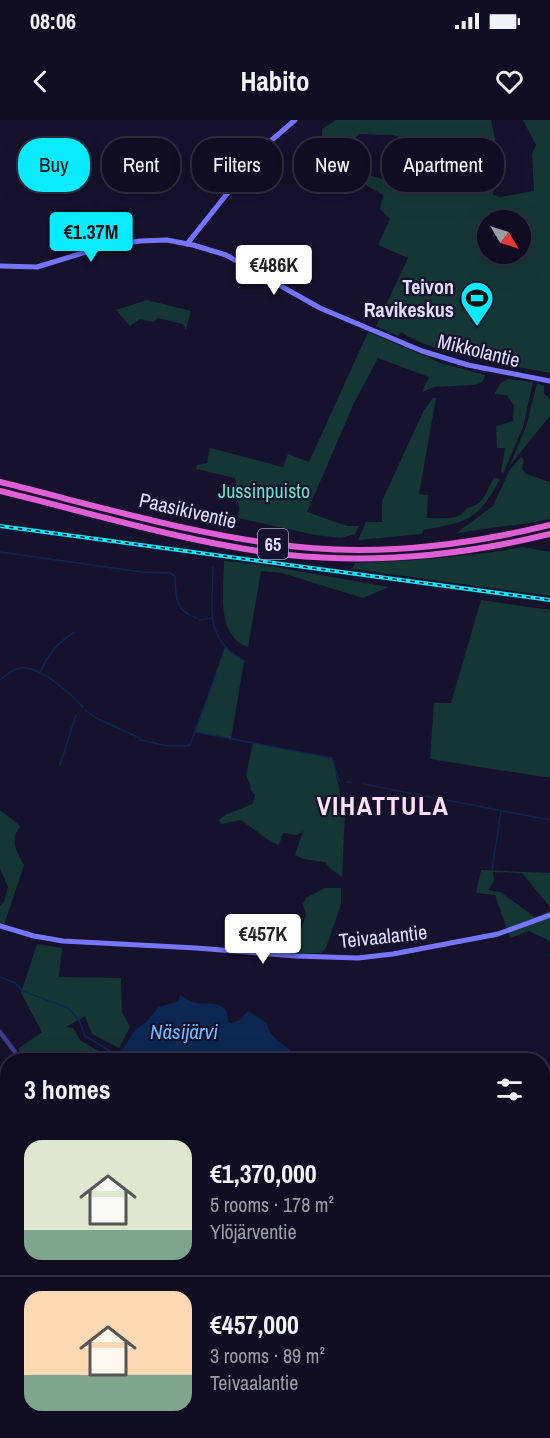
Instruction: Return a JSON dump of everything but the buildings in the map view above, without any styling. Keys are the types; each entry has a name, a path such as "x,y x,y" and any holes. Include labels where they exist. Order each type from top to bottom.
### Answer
{"highway":[{"name":"Paasikiventie","path":"0,482 210,533 270,544 312,548 359,550 450,545 550,525"},
{"name":"Paasikiventie","path":"0,491 197,539 260,551 312,557 360,559 422,556 491,547 550,534"}],"main road":[{"path":"187,244 266,145 295,120"},
{"name":"Mikkolantie","path":"0,267 37,267 123,243 160,240 187,244 226,255 311,304 422,351 454,362 550,381"},
{"name":"Teivaalantie","path":"0,926 63,942 196,948 296,956 358,957 393,954 498,934 550,915"}],"street":[{"path":"0,1032 16,1053"}],"green space":[{"path":"336,120 491,120 495,138 403,138 393,135 359,134 355,138 322,138 322,129"},
{"path":"523,120 550,120 550,373 454,354 417,341 401,332 398,336 376,326 408,258 378,245 390,219 380,209 383,195 370,187 370,176 382,179 382,192 493,192 493,195 500,197 534,191 532,154 536,145"},
{"path":"147,300 191,311 186,330 183,324 158,318 153,322 140,319 130,326 116,310"},
{"name":"Jussinpuisto","path":"368,332 441,363 485,375 484,379 475,385 434,387 422,392 429,377 378,358 354,403 307,512 347,526 359,526 355,534 341,538 315,535 238,518 235,478 196,469 197,465 207,463 210,448 283,467 288,454 309,462"},
{"path":"507,379 533,382 523,427 503,474 501,472 505,448 497,448 496,426 513,421 514,406 507,395 494,394 501,383"},
{"path":"537,383 544,386 544,394 550,399 550,416 510,465 526,427"},
{"path":"433,398 436,398 419,494 428,495 427,518 449,518 460,515 467,508 481,501 494,478 500,479 478,511 461,521 423,530 422,534 358,540 366,522 382,522 382,501 424,410"},
{"path":"521,457 524,460 522,469 526,474 550,482 550,519 455,534 493,506 509,471"},
{"path":"523,547 550,552 550,596 352,569 355,563 439,558"},
{"path":"224,561 263,565 389,587 363,598 282,573 261,571 248,647 237,641 230,633 226,622 223,598"},
{"path":"481,600 550,610 550,778 430,759 434,703 451,703"},
{"path":"225,647 244,661 231,739 195,732"},
{"path":"253,743 332,758 345,813 342,877 325,862 304,859 295,855 303,831 297,835 283,833 279,845 271,842 241,820 222,824 218,820 253,804 255,795 246,775"},
{"path":"0,810 20,827 15,841 24,865 4,925 0,924 0,906 4,902 8,887 0,868"},
{"path":"481,870 550,873 550,907 522,873 493,872 494,881 488,890 500,892 535,917 550,911 550,941 529,931 510,938 495,895 476,893"},
{"path":"325,888 341,888 341,904 326,948 321,953 297,953 298,938 306,915 303,904 306,898"},
{"path":"37,944 62,948 59,977 121,978 122,1012 130,1027 119,1048 92,1034 85,1016 97,1009 66,1027 73,1028 80,1040 101,1053 21,1053 18,1049 42,1032 21,993"}],"water":[{"name":"Näsijärvi","path":"180,995 195,1003 219,1005 226,1010 228,1022 231,1023 240,1020 248,1011 267,1023 272,1035 290,1050 290,1053 120,1053 135,1030 146,1022 159,1007 178,1001"}],"waterway":[{"path":"0,552 141,572 170,573 175,576 176,596 180,607 189,615 197,618"},
{"path":"213,567 212,609 216,632 222,643 244,661"},
{"path":"199,620 213,618"},
{"path":"40,673 54,650 75,632"},
{"path":"0,680 10,672 28,668 46,676 83,707"},
{"path":"195,732 216,674"},
{"path":"85,710 140,740 159,744 190,745 195,732 332,758 339,781"},
{"path":"60,765 76,715"},
{"path":"346,782 351,782"},
{"path":"363,784 550,820"},
{"path":"492,870 501,811"},
{"path":"0,977 15,983 23,991 68,1008 79,1020 85,1036 113,1053"}],"railway":[{"path":"0,526 550,600"}],"place":[{"name":"Teivon Ravikeskus","path":"477,327"}],"district":[{"name":"VIHATTULA","path":"383,805"}]}
